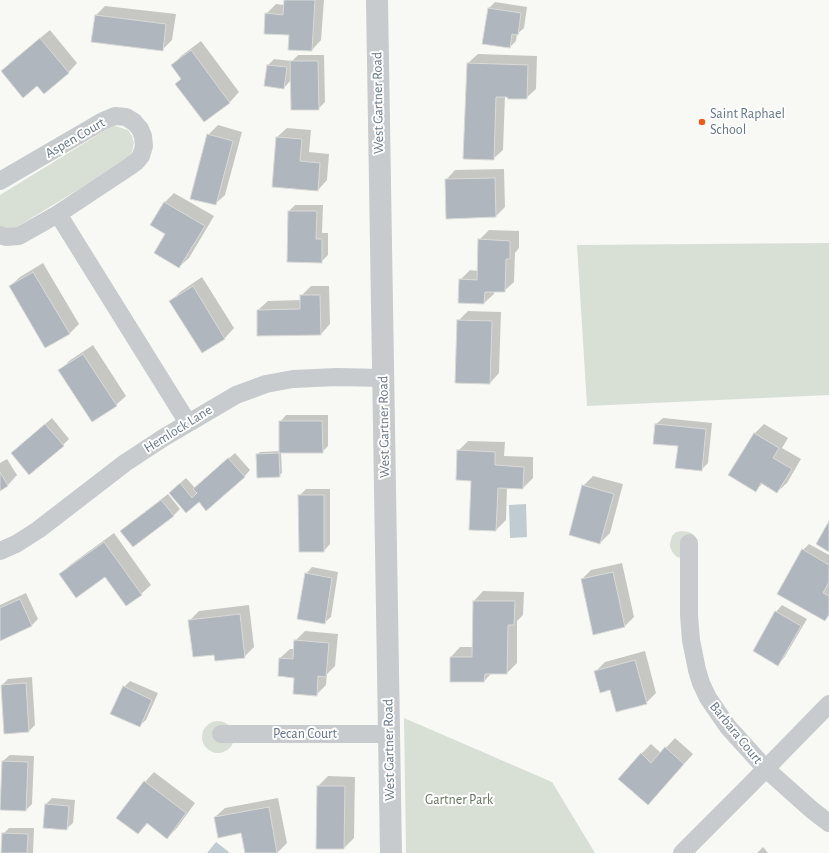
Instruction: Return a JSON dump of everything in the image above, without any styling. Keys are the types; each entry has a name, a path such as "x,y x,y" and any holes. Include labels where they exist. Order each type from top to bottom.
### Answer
{"street":[{"name":"West Gartner Road","path":"377,0 391,853"},
{"name":"Aspen Court","path":"0,181 103,121 115,116 126,117 134,122 140,129 143,136 144,146 141,156 129,168 58,214 19,236 6,237 0,235"},
{"path":"58,214 188,423"},
{"name":"Hemlock Lane","path":"0,551 16,544 38,530 125,463 236,394 266,384 293,379 337,377 383,378"},
{"name":"Barbara Court","path":"689,543 689,615 691,640 701,684 708,698 728,727 766,769 829,823"},
{"path":"682,853 829,704"},
{"name":"Pecan Court","path":"221,734 389,734"}],"green space":[{"path":"115,126 128,130 132,136 134,143 129,157 15,228 0,228 0,195 109,128"},
{"path":"829,243 829,395 587,406 577,245"},
{"path":"676,532 689,532 694,535 681,558 677,557 673,553 670,543 672,536"},
{"name":"Gartner Park","path":"404,718 552,782 595,853 406,853"},
{"path":"218,721 227,724 231,728 234,737 231,746 227,750 218,753 209,750 205,746 202,737 205,728 209,724"}],"shaded area":[{"path":"526,504 527,537 510,538 509,505"},
{"path":"216,842 229,852 207,853"}],"building":[{"path":"284,0 315,0 312,51 288,50 289,35 264,34 265,13 283,15"},
{"path":"488,8 521,13 518,35 512,34 510,48 482,44"},
{"path":"95,15 166,24 163,51 91,42"},
{"path":"40,38 69,73 44,94 37,86 23,98 1,71"},
{"path":"191,50 230,103 204,122 175,84 181,79 171,65"},
{"path":"290,61 318,61 319,110 291,110"},
{"path":"467,63 528,65 527,99 508,99 507,97 496,97 494,160 463,159"},
{"path":"267,65 287,67 284,89 264,86"},
{"path":"207,134 233,141 216,205 190,199"},
{"path":"276,137 302,139 300,161 320,163 318,191 272,187"},
{"path":"495,178 496,217 446,219 445,179"},
{"path":"164,202 205,226 179,268 154,253 165,234 150,225"},
{"path":"288,211 317,211 316,239 322,239 322,263 287,262"},
{"path":"478,239 510,241 510,259 506,259 505,292 485,292 484,304 458,303 459,279 477,280"},
{"path":"33,272 70,334 45,348 9,286"},
{"path":"193,286 225,339 202,353 169,301"},
{"path":"300,295 320,295 321,335 257,336 257,310 300,309"},
{"path":"457,320 492,321 490,384 455,383"},
{"path":"83,354 117,406 92,422 58,370"},
{"path":"279,421 322,421 323,453 279,453"},
{"path":"45,424 64,446 29,475 11,453"},
{"path":"655,424 706,429 702,471 675,468 678,446 653,444"},
{"path":"754,433 779,448 773,458 792,469 777,493 761,483 756,492 728,475"},
{"path":"457,450 495,452 495,465 524,467 523,489 498,488 496,531 469,530 471,481 456,480"},
{"path":"279,453 280,477 257,478 256,454"},
{"path":"228,458 245,477 206,511 199,502 186,513 169,493 180,483 192,498 197,493 193,489"},
{"path":"0,472 8,486 0,491"},
{"path":"582,485 614,494 600,544 569,535"},
{"path":"298,495 324,495 324,552 299,552"},
{"path":"161,500 174,516 133,547 120,531"},
{"path":"829,521 829,552 816,544"},
{"path":"104,542 142,595 126,606 105,577 76,598 59,574"},
{"path":"802,549 829,565 829,582 823,593 829,596 829,614 825,621 777,594"},
{"path":"613,572 625,627 593,635 581,579"},
{"path":"305,573 332,578 325,624 297,619"},
{"path":"20,599 32,626 0,641 0,608"},
{"path":"473,601 515,601 514,625 508,625 507,674 485,674 484,682 450,682 450,657 472,657"},
{"path":"775,611 801,626 778,666 753,651"},
{"path":"240,614 245,658 215,661 214,655 193,657 188,620"},
{"path":"294,640 329,643 326,677 318,676 317,696 293,694 294,678 278,676 279,658 293,659"},
{"path":"635,660 647,704 616,712 610,690 600,693 594,671"},
{"path":"26,683 29,732 4,734 1,685"},
{"path":"123,686 152,700 140,727 110,714"},
{"path":"665,747 684,764 648,805 618,779 641,753 651,763"},
{"path":"2,761 28,762 26,811 0,810"},
{"path":"144,781 186,813 167,839 147,823 138,834 116,818"},
{"path":"317,786 345,786 344,849 316,849"},
{"path":"45,804 69,806 67,830 43,828"},
{"path":"269,807 277,853 245,853 241,833 218,838 214,817"},
{"path":"2,833 28,834 27,853 1,853"}],"place":[{"name":"Saint Raphael School","path":"702,122"}]}
